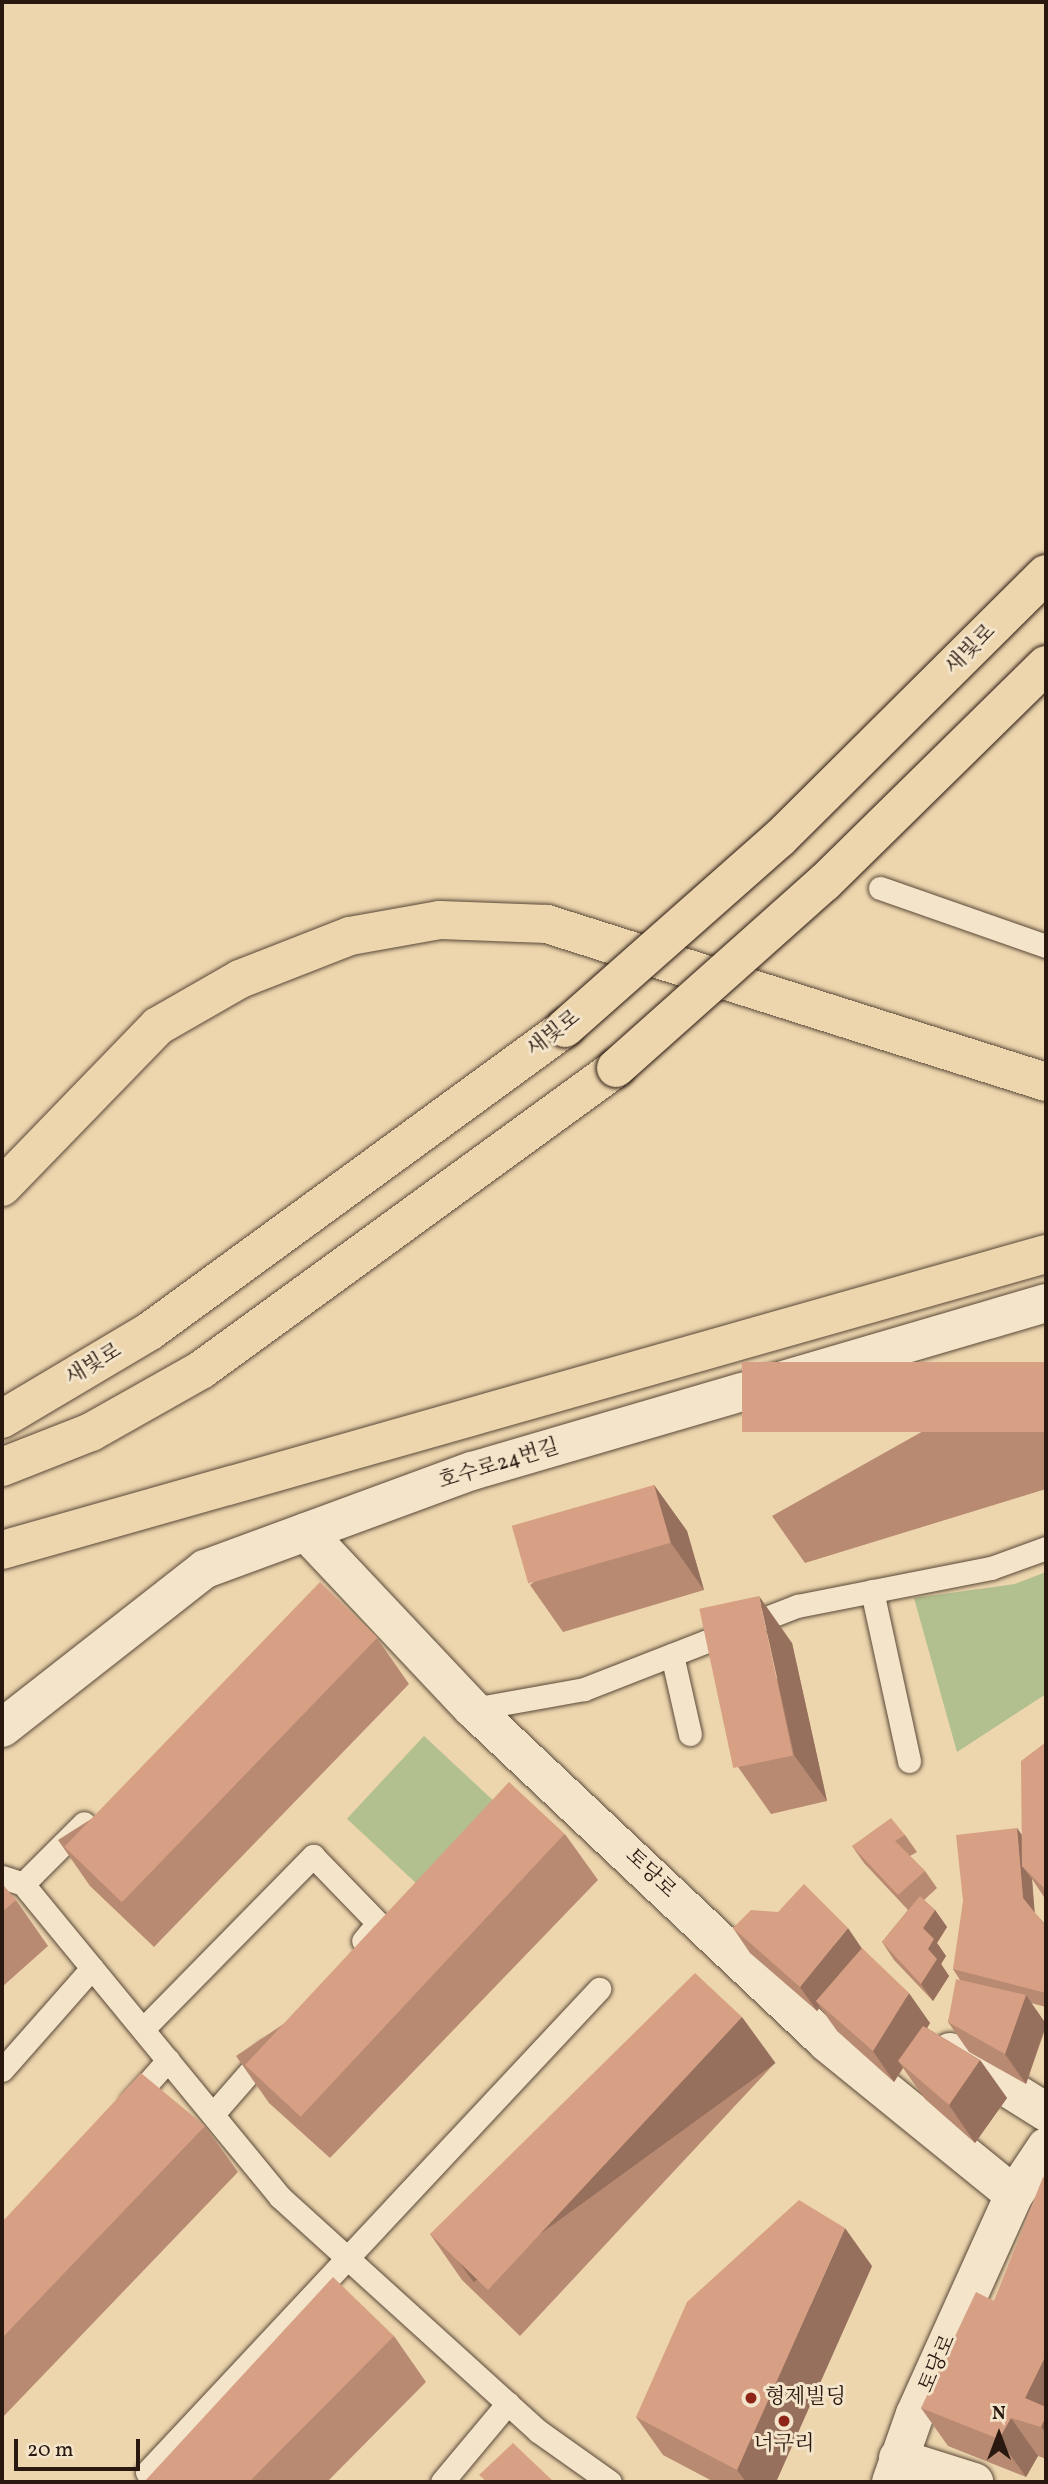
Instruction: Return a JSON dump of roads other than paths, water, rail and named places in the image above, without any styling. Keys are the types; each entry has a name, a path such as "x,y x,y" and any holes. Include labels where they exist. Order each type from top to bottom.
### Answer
{"main road":[{"name":"새빛로","path":"2,1419 150,1331 565,1028 779,839 1046,574"},
{"path":"2,1467 91,1432 201,1370 616,1068 824,883 1046,666"},
{"path":"2,1188 158,1026 240,979 350,936 440,920 547,924 1046,1082"},
{"path":"2,1550 1046,1254"}],"street":[{"name":"호수로24번길","path":"2,1728 205,1569 472,1471 1046,1303"},
{"name":"토당로","path":"306,1532 473,1709 825,2042 1014,2195"},
{"path":"946,2050 1046,2112"},
{"name":"토당로","path":"974,2482 894,2470 1014,2195 1046,2147"}],"lane":[{"path":"880,888 1046,946"},
{"path":"473,1709 584,1689 797,1606 991,1568 1046,1548"},
{"path":"872,1591 909,1761"},
{"path":"673,1655 690,1734"},
{"path":"101,1806 13,1880 92,1968 280,2197 508,2403 610,2482"},
{"path":"143,2029 313,1856 379,1923 344,1964"},
{"path":"2,2070 92,1968"},
{"path":"147,2472 599,1989"},
{"path":"213,2114 282,2034"},
{"path":"113,2123 168,2060"},
{"path":"442,2482 508,2403"}],"place":[{"name":"형제빌딩","path":"751,2398"},
{"name":"너구리","path":"784,2421"}]}
